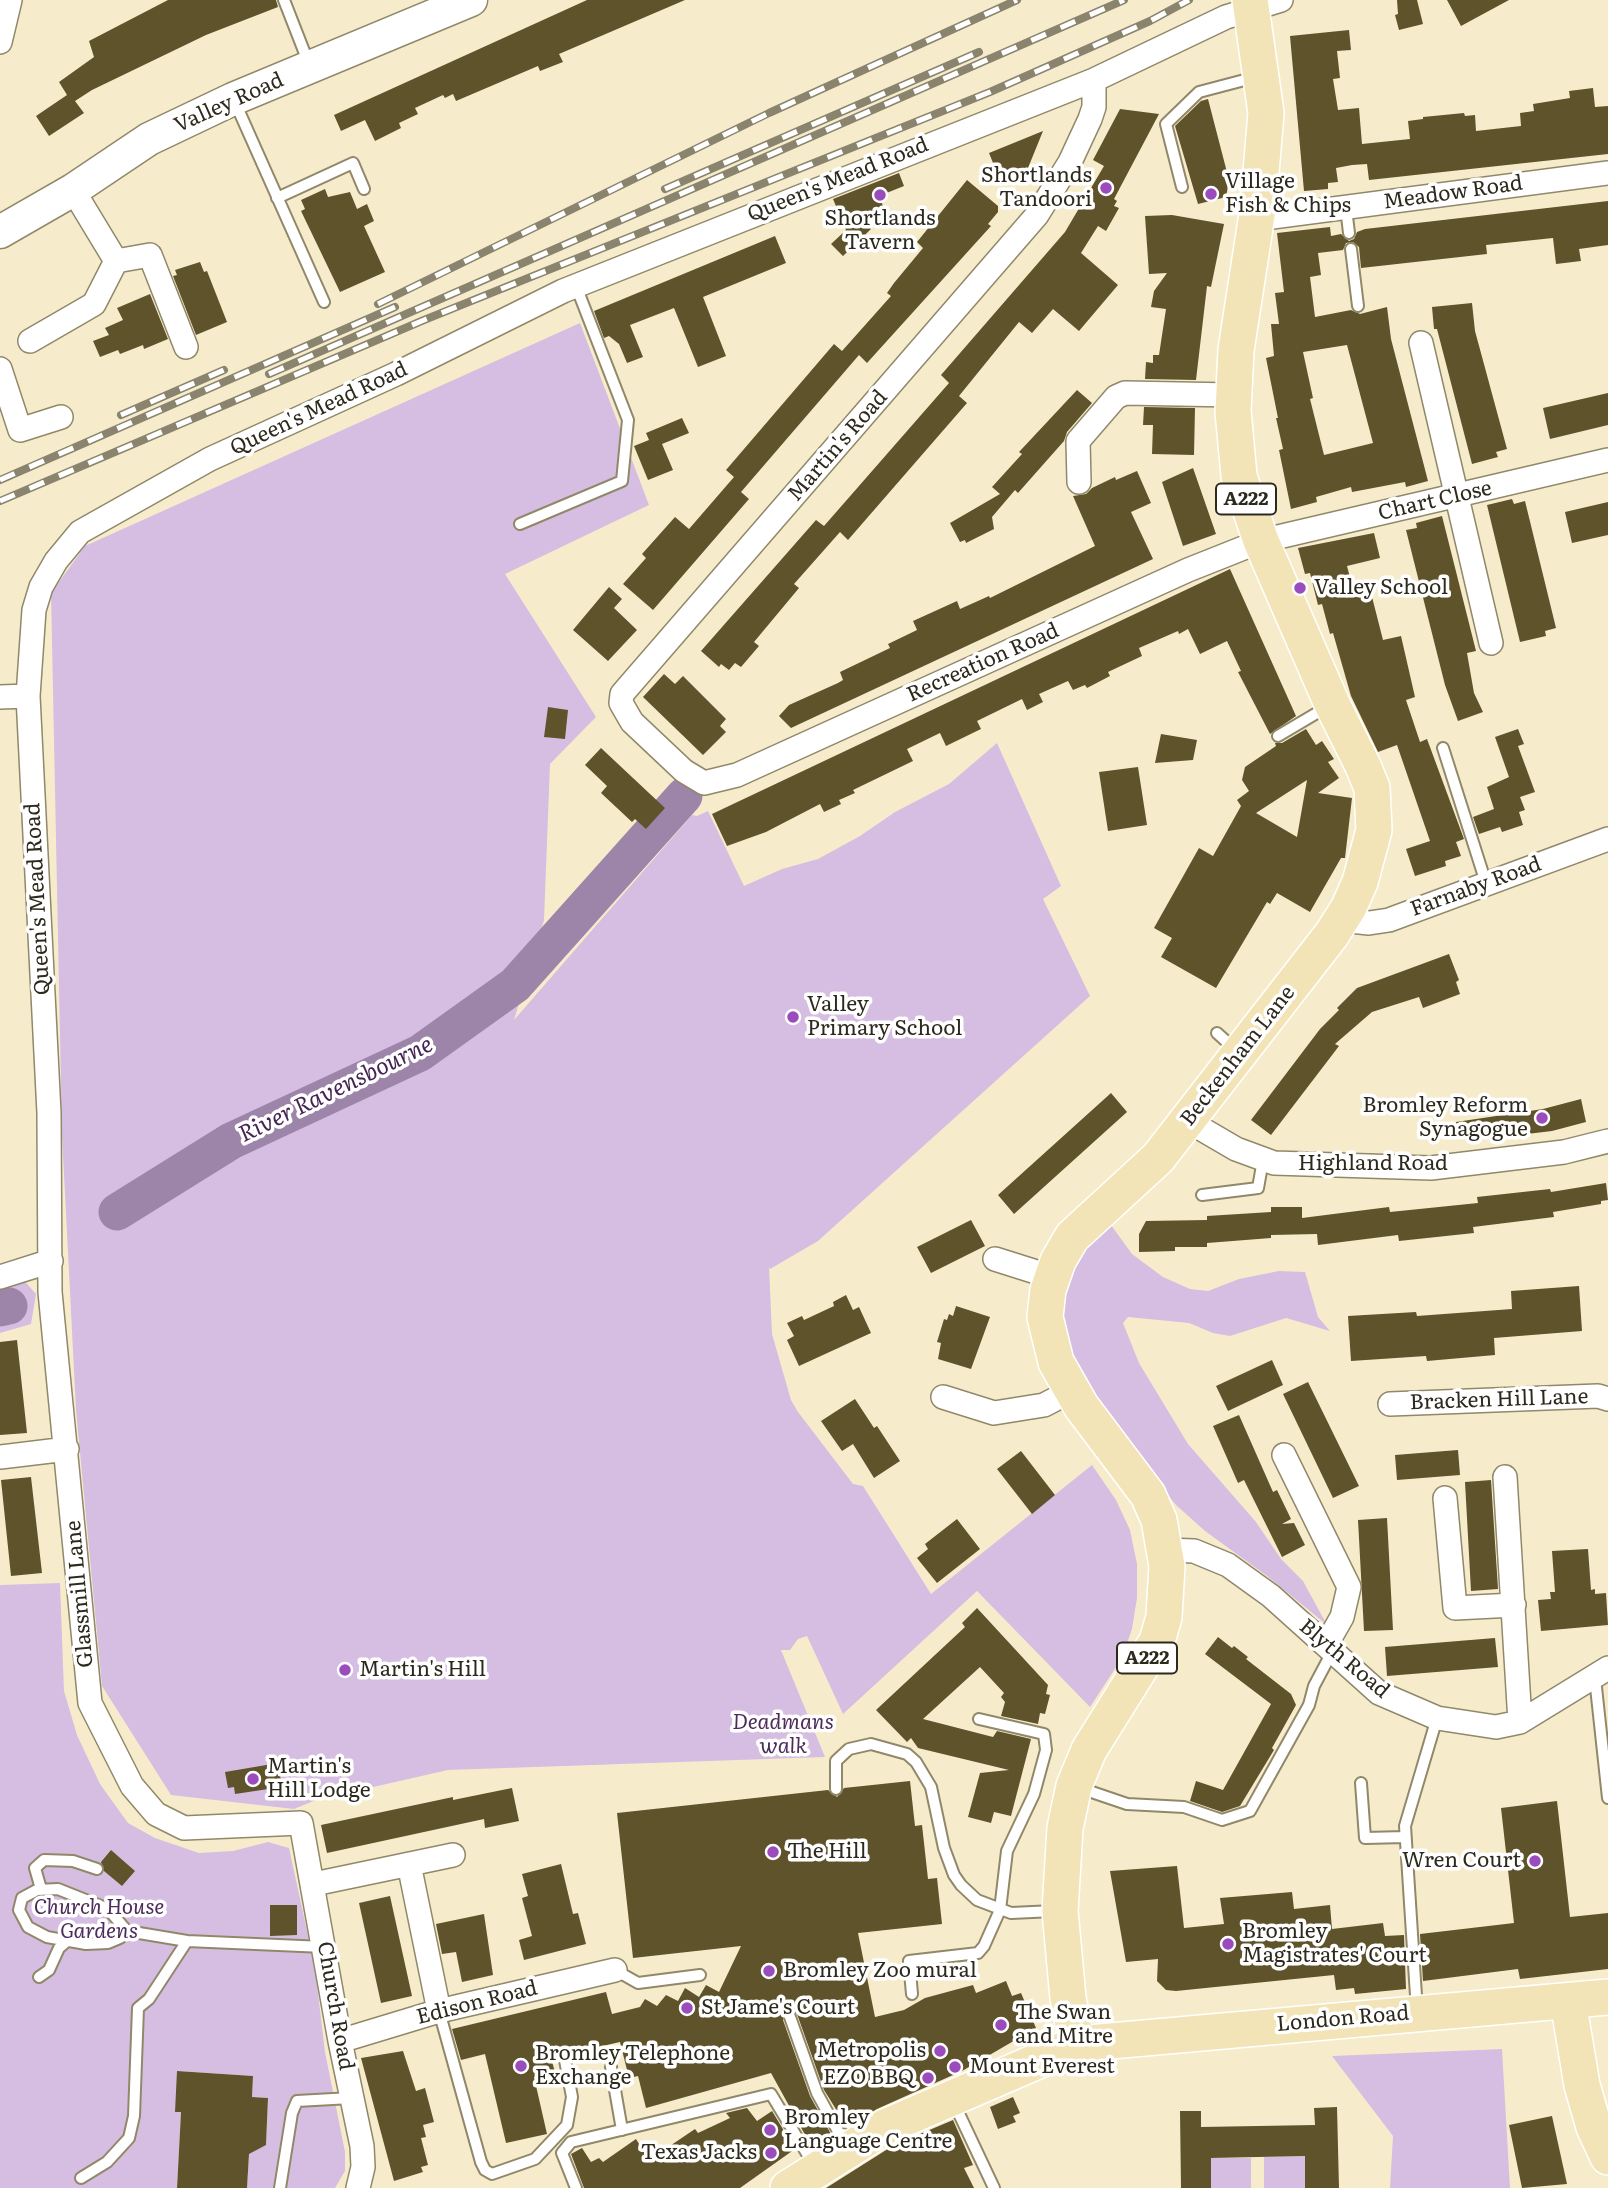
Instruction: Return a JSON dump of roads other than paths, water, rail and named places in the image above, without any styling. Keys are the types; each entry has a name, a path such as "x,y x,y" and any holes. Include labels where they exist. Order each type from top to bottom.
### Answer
{"main road":[{"name":"Beckenham Lane","path":"1077,2044 1068,1998 1060,1910 1063,1837 1074,1786 1096,1736 1157,1641 1166,1604 1166,1550 1159,1520 1148,1495 1071,1391 1056,1362 1046,1328 1045,1304 1064,1248 1079,1228 1144,1173 1188,1121 1229,1044 1341,920 1368,857 1374,830 1372,788 1261,541 1239,476 1233,395 1236,350 1265,150 1260,3"},
{"name":"London Road","path":"788,2188 863,2140 1077,2044 1417,2012 1568,2001 1608,2001"},
{"path":"1568,2001 1583,2085 1594,2127 1608,2157"}],"street":[{"path":"0,42 10,0"},
{"name":"Valley Road","path":"0,232 73,190 149,139 233,99 471,0"},
{"name":"Queen's Mead Road","path":"51,1261 49,1113 28,696 34,610 56,561 80,532 210,459 576,286 1094,80 1260,3"},
{"name":"Martin's Road","path":"704,783 684,771 632,722 621,703 622,694 1037,215 1059,181 1090,119 1095,97 1094,80"},
{"name":"Meadow Road","path":"1257,219 1608,173"},
{"path":"73,190 116,261"},
{"path":"116,261 150,255 186,347"},
{"path":"30,341 93,304 116,261"},
{"path":"1421,343 1491,643"},
{"path":"0,369 20,430 61,417"},
{"path":"1079,482 1078,441 1116,397 1125,393 1233,395"},
{"name":"Chart Close","path":"1261,541 1608,460"},
{"name":"Recreation Road","path":"704,783 737,775 1188,570 1261,541"},
{"path":"0,697 28,696"},
{"name":"Farnaby Road","path":"1341,920 1382,922 1608,839"},
{"name":"Highland Road","path":"1188,1121 1219,1140 1274,1163 1431,1168 1564,1152 1608,1141"},
{"path":"995,1259 1052,1277"},
{"path":"0,1277 51,1261"},
{"name":"Glassmill Lane","path":"51,1261 50,1292 90,1703 132,1786 156,1814 184,1828 301,1823"},
{"path":"943,1396 994,1413 1044,1405 1071,1391"},
{"name":"Bracken Hill Lane","path":"1390,1404 1598,1396 1608,1399"},
{"path":"0,1457 66,1449"},
{"path":"1284,1455 1349,1587 1342,1618 1329,1648"},
{"path":"1505,1477 1520,1722"},
{"path":"1445,1498 1455,1608 1514,1605"},
{"name":"Blyth Road","path":"1166,1550 1194,1551 1228,1566 1271,1596 1379,1693 1437,1718 1496,1727 1520,1722 1601,1673"},
{"name":"Church Road","path":"301,1823 314,1884 340,2042 362,2146 363,2167 358,2188"},
{"path":"314,1884 453,1854"},
{"path":"410,1864 439,2011"},
{"name":"Edison Road","path":"340,2042 439,2011 615,1970"}],"lane":[{"path":"284,0 310,67"},
{"path":"1182,187 1166,124 1199,92 1262,75"},
{"path":"233,99 324,302"},
{"path":"277,198 353,163 364,189"},
{"path":"1346,208 1349,233"},
{"path":"1351,249 1358,306"},
{"path":"520,524 622,481 628,420 576,286"},
{"path":"1278,736 1332,704"},
{"path":"1443,748 1486,883"},
{"path":"1202,1195 1258,1188 1263,1160"},
{"path":"1074,1786 1127,1804 1184,1807 1222,1820 1250,1811 1309,1705 1329,1648"},
{"path":"1601,1673 1608,1798"},
{"path":"912,1994 909,1961 978,1954 1000,1910 1005,1858 1034,1794 1046,1750 1044,1734 979,1718"},
{"path":"1417,2012 1405,1826 1437,1718"},
{"path":"836,1789 836,1761 849,1749 871,1744 907,1754 916,1762 931,1787 954,1875 977,1900 1000,1910 1021,1914 1060,1910"},
{"path":"1361,1783 1365,1838 1405,1837"},
{"path":"41,1889 35,1868 44,1860 73,1861 97,1869"},
{"path":"127,1931 120,1938 108,1943 66,1942 33,1931 22,1919 19,1901 41,1889 65,1891 101,1905 116,1915 127,1931 187,1941 324,1947"},
{"path":"81,2178 107,2162 129,2138 134,2116 132,2009 149,1999 187,1941"},
{"path":"38,1977 49,1970 59,1948 66,1942"},
{"path":"615,1970 638,1983 700,1975"},
{"path":"439,2011 481,2162 485,2170 492,2174 535,2159 567,2124 572,2097 564,2055"},
{"path":"790,2017 817,2093 839,2133 863,2140"},
{"path":"611,2067 622,2130"},
{"path":"576,2188 562,2153 571,2142 771,2094 817,2169"},
{"path":"280,2188 292,2113 297,2101 351,2098"},
{"path":"951,2099 994,2188"}],"waterway":[{"name":"River Ravensbourne","path":"117,1212 231,1141 420,1053 515,985 684,796"},
{"name":"River Ravensbourne","path":"0,1308 9,1306"}],"railway":[{"path":"378,304 769,113 1017,0"},
{"path":"269,374 1124,0"},
{"path":"0,501 424,320 990,92 1150,21 1189,0"},
{"path":"665,189 979,52"},
{"path":"0,480 395,307"},
{"path":"121,415 224,370"}],"place":[{"name":"Shortlands Tandoori","path":"1106,188"},
{"name":"Village Fish & Chips","path":"1211,194"},
{"name":"Shortlands Tavern","path":"880,195"},
{"name":"Valley School","path":"1300,588"},
{"name":"Valley Primary School","path":"793,1017"},
{"name":"Bromley Reform Synagogue","path":"1542,1118"},
{"name":"Martin's Hill","path":"345,1670"},
{"name":"Martin's Hill Lodge","path":"253,1779"},
{"name":"The Hill","path":"773,1852"},
{"name":"Wren Court","path":"1535,1861"},
{"name":"Bromley Magistrates' Court","path":"1228,1944"},
{"name":"Bromley Zoo mural","path":"769,1971"},
{"name":"St Jame's Court","path":"687,2008"},
{"name":"The Swan and Mitre","path":"1001,2025"},
{"name":"Metropolis","path":"940,2051"},
{"name":"Bromley Telephone Exchange","path":"521,2066"},
{"name":"Mount Everest","path":"955,2067"},
{"name":"EZO BBQ","path":"928,2078"},
{"name":"Bromley Language Centre","path":"770,2130"},
{"name":"Texas Jacks","path":"771,2153"}],"park label":[{"name":"Deadmans walk","path":"783,1735"},
{"name":"Church House Gardens","path":"99,1920"}]}
